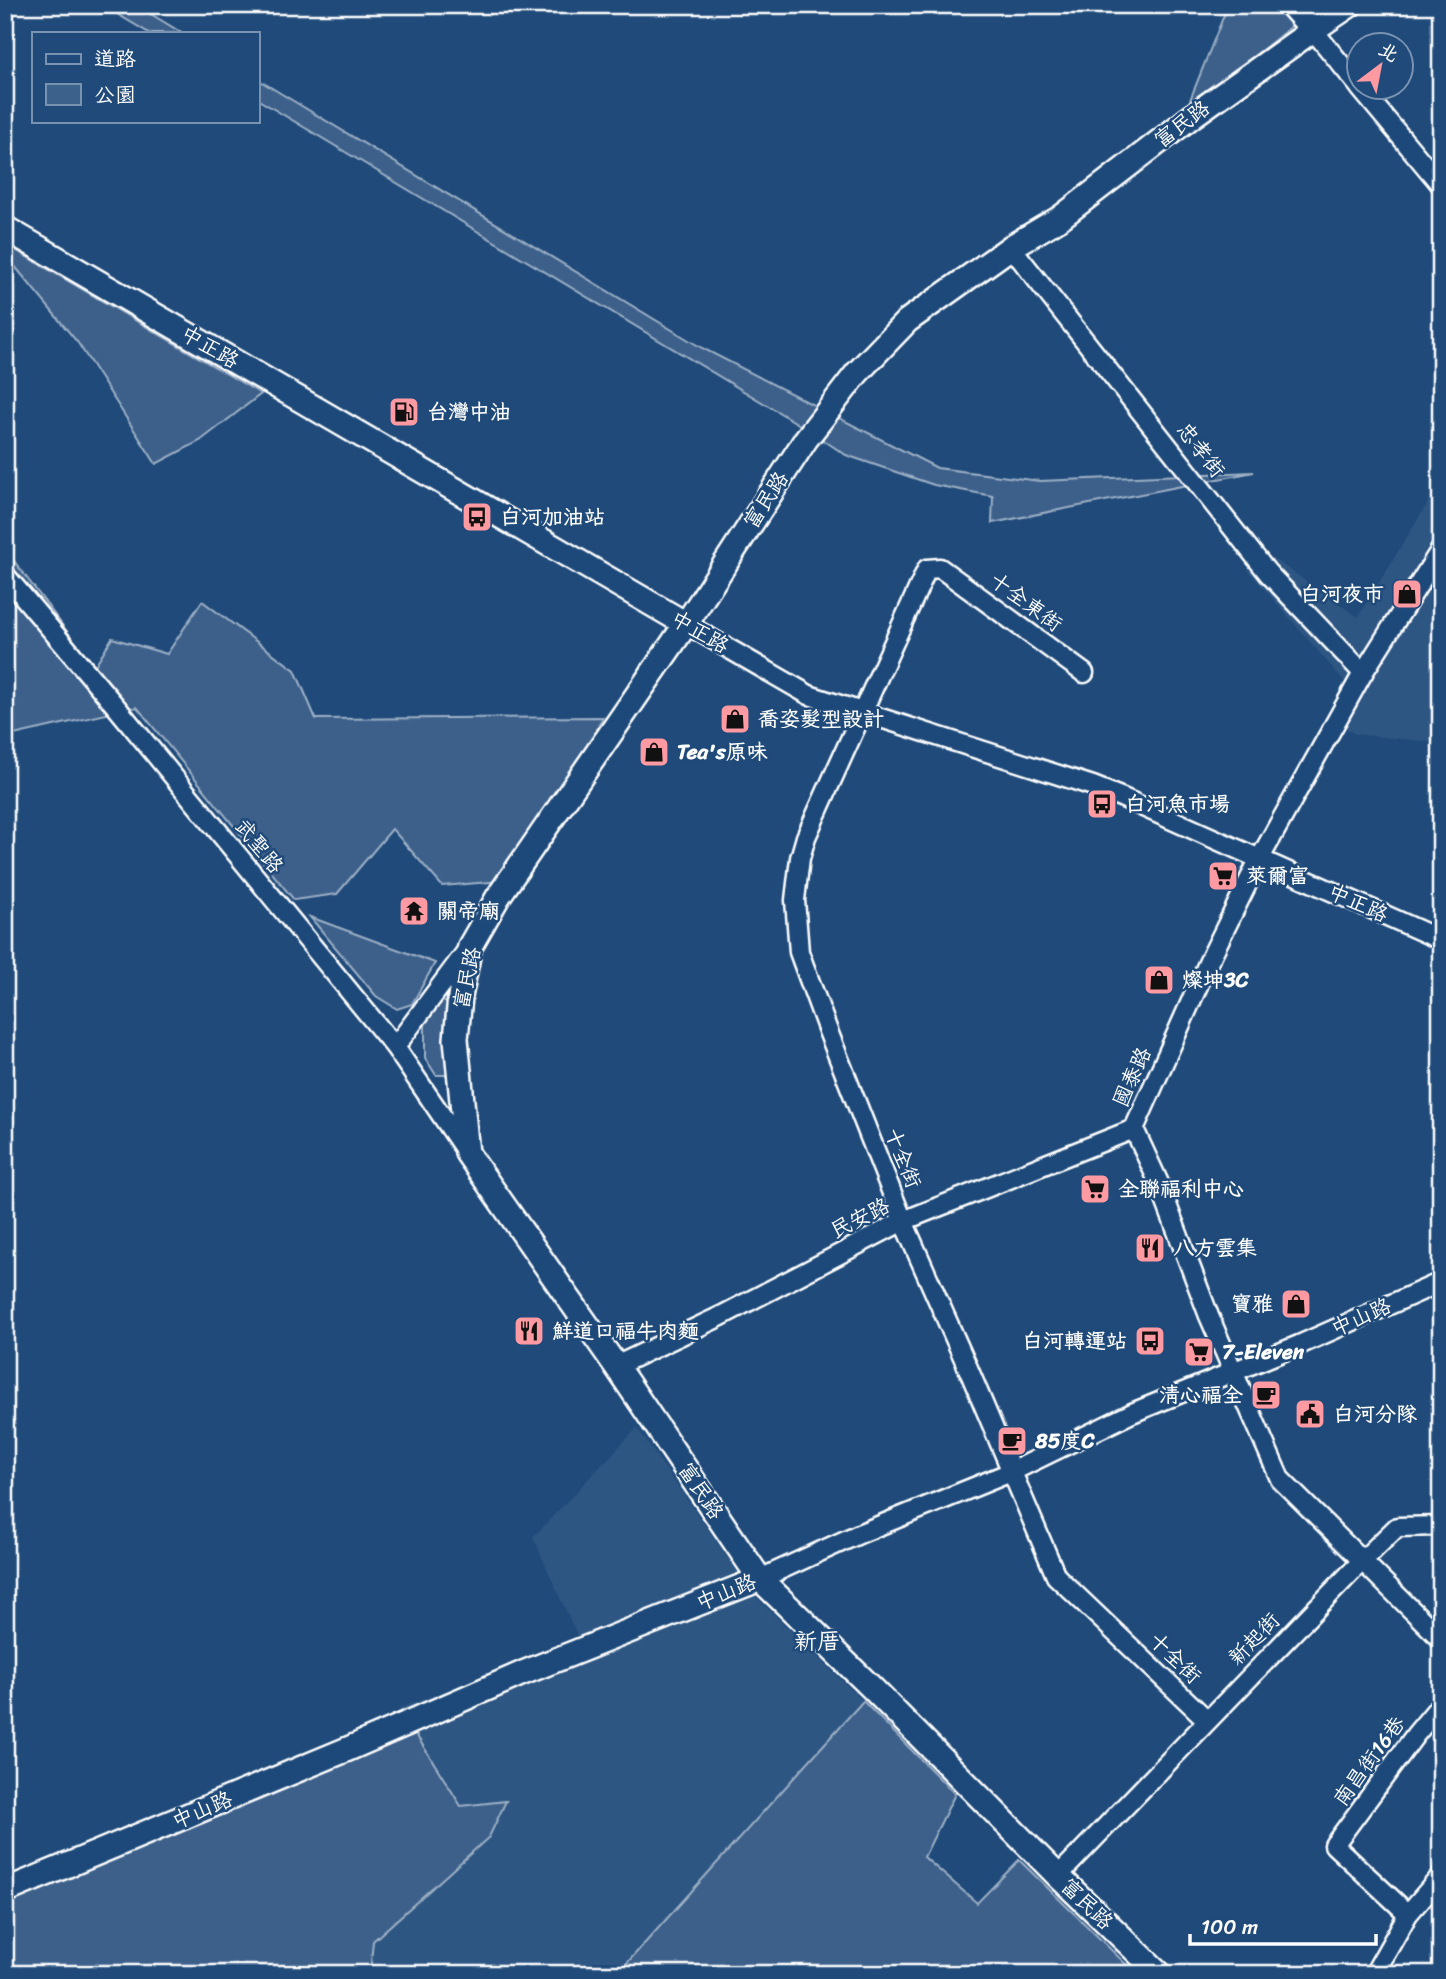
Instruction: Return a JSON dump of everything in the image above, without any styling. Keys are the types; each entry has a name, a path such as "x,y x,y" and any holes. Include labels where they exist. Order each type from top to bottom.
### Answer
{"main road":[{"path":"1291,5 1313,30"},
{"name":"富民路","path":"1160,1974 760,1579 467,1153 456,1039 460,997 470,946 498,897 686,624 806,439 857,373 908,321 1011,247 1060,218 1195,114 1350,5"},
{"name":"中正路","path":"5,228 686,624"},
{"name":"中山路","path":"5,1891 348,1749 523,1673 760,1579"}],"street":[{"path":"1313,30 1344,68"},
{"path":"1372,102 1441,186"},
{"name":"忠孝街","path":"1011,247 1268,573 1363,673"},
{"name":"國泰路","path":"1441,549 1363,673 1259,860 1209,961 1134,1129 1233,1372 1280,1479 1441,1639"},
{"name":"十全東街","path":"940,568 1084,673"},
{"name":"十全街","path":"940,568 926,569 806,837 800,858 795,900 799,952 903,1221 1056,1576 1207,1720"},
{"name":"武聖路","path":"5,576 118,709 395,1047 467,1153"},
{"name":"中正路","path":"686,624 809,695 1093,786 1441,940"},
{"path":"395,1047 470,946"},
{"name":"民安路","path":"616,1366 721,1317 903,1221 1134,1129"},
{"name":"中山路","path":"760,1579 861,1533 1011,1472 1132,1413 1441,1282"},
{"name":"新起街","path":"1058,1876 1397,1527 1441,1526"},
{"name":"南昌街16巷","path":"1408,1914 1334,1845 1441,1704"},
{"path":"1374,1974 1408,1914 1441,1876"}],"shaded area":[{"name":"白河夜市","path":"1441,481 1441,631 1433,644 1441,646 1441,743 1355,734 1333,719 1350,688 1248,570 1268,555 1358,617"},
{"path":"637,1428 753,1594 863,1701 617,1974 370,1974 373,1941 489,1837 506,1802 461,1806 400,1708 579,1640 533,1537"}],"green space":[{"path":"102,5 136,5 180,32 147,32"},
{"path":"1228,5 1275,5 1293,25 1188,105"},
{"path":"259,80 702,348 937,468 1040,481 1254,472 992,523 993,496 934,485 846,455 259,100"},
{"path":"5,244 261,394 200,441 156,464 78,343 13,264 5,267"},
{"path":"5,549 94,667 112,638 167,654 202,601 295,670 316,719 603,717 550,820 502,881 442,886 392,829 337,894 294,900 137,707 5,737"},
{"path":"310,917 435,963 412,1004 397,1009 376,996"},
{"path":"442,1001 451,1004 448,1075 436,1075 425,1058 425,1023"},
{"path":"863,1701 955,1794 924,1857 977,1903 1019,1860 1136,1974 617,1974"},
{"path":"415,1733 461,1806 506,1801 489,1837 373,1941 370,1974 5,1974 5,1901"}],"place":[{"name":"台灣中油","path":"404,412"},
{"name":"白河加油站","path":"477,517"},
{"name":"白河夜市","path":"1407,594"},
{"name":"喬姿髮型設計","path":"735,719"},
{"name":"Tea's原味","path":"654,752"},
{"name":"白河魚市場","path":"1102,804"},
{"name":"萊爾富","path":"1223,876"},
{"name":"關帝廟","path":"414,911"},
{"name":"燦坤3C","path":"1159,980"},
{"name":"全聯福利中心","path":"1095,1189"},
{"name":"八方雲集","path":"1150,1248"},
{"name":"寶雅","path":"1296,1304"},
{"name":"鮮道口福牛肉麵","path":"529,1331"},
{"name":"白河轉運站","path":"1150,1341"},
{"name":"7-Eleven","path":"1199,1352"},
{"name":"清心福全","path":"1266,1395"},
{"name":"白河分隊","path":"1310,1414"},
{"name":"85度C","path":"1012,1441"}],"district":[{"name":"新厝","path":"817,1641"}]}
